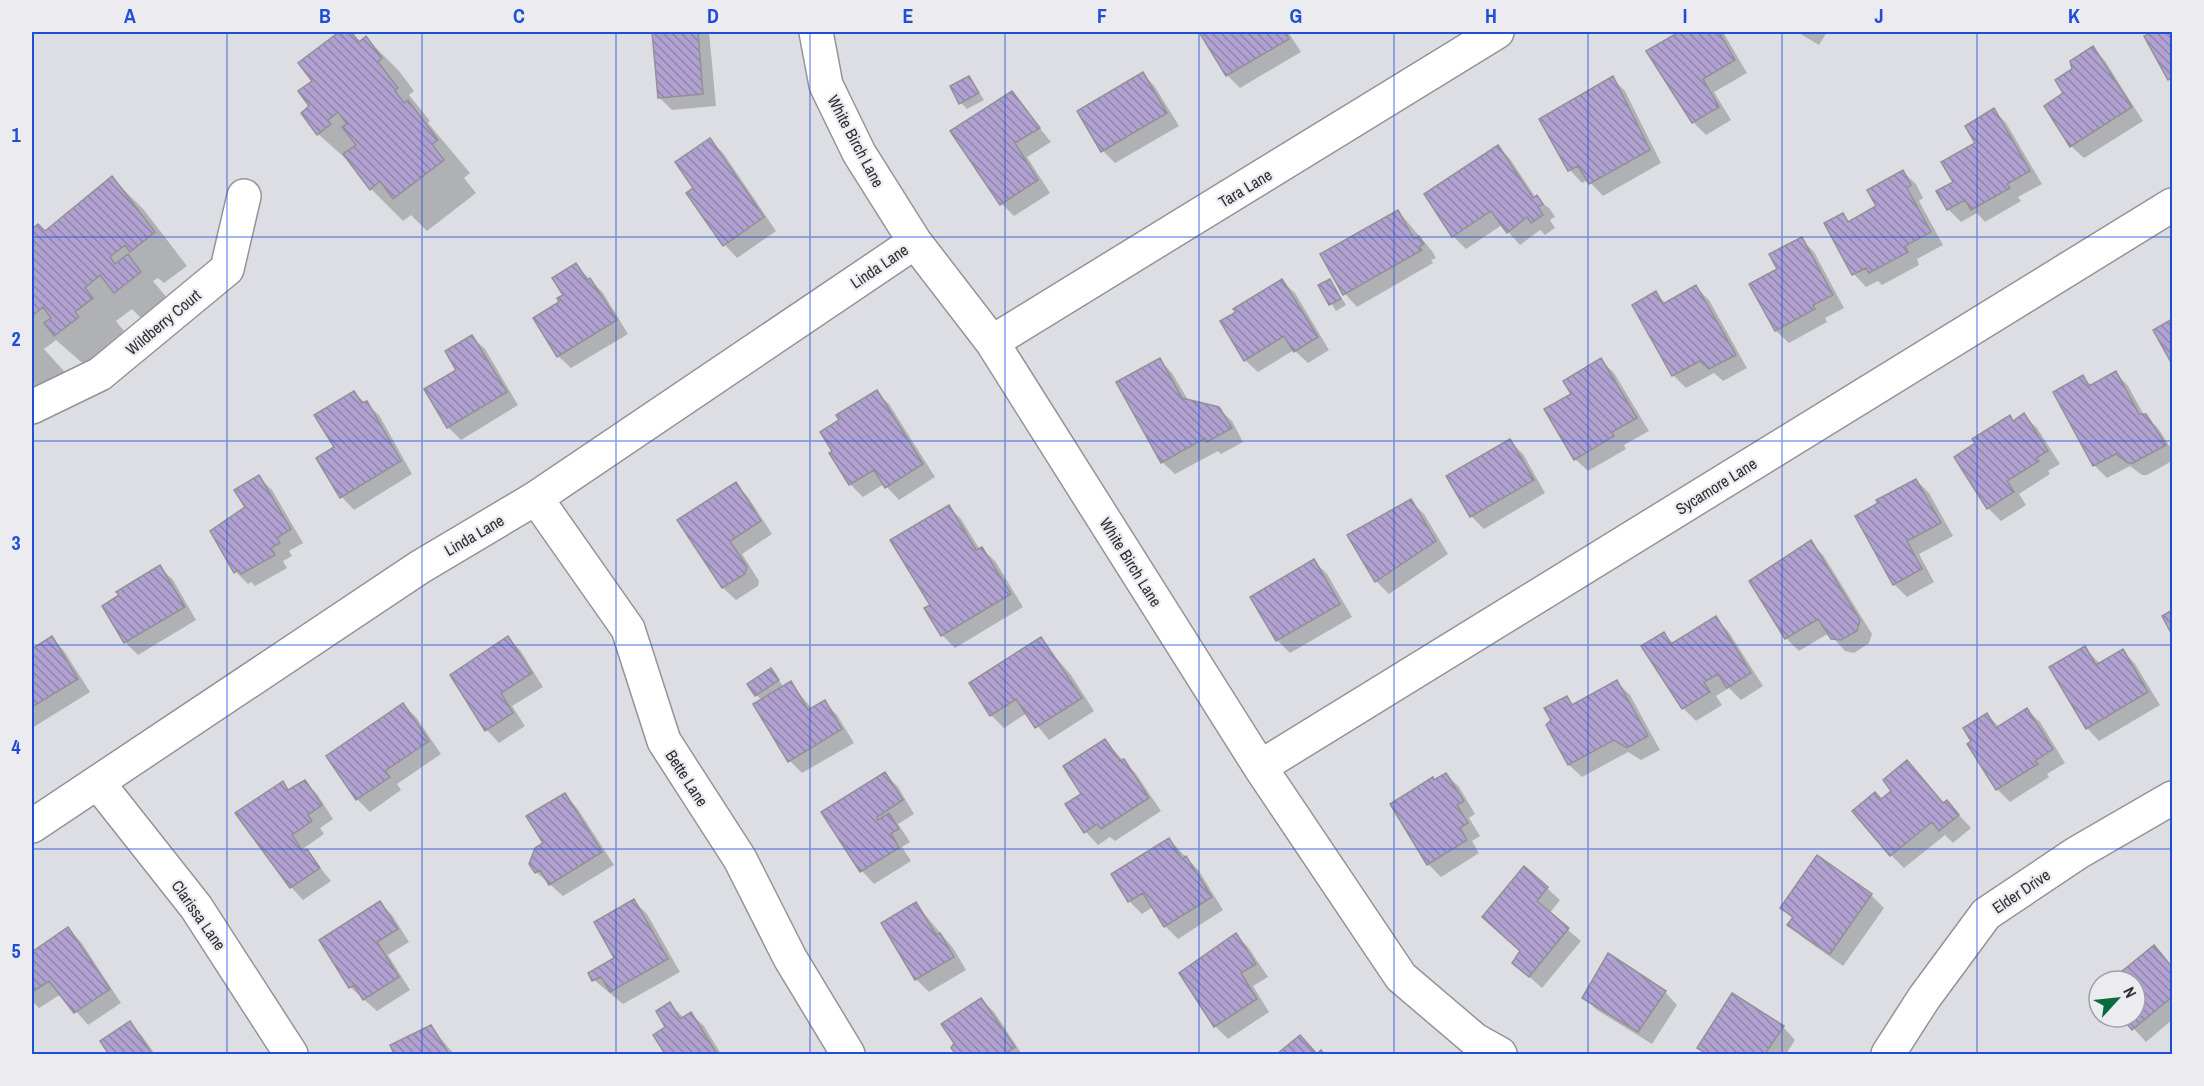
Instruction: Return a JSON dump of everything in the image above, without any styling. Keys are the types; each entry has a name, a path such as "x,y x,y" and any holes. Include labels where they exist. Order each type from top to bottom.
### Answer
{"street":[{"name":"White Birch Lane","path":"816,32 826,85 859,153 915,242 992,342 1260,767 1401,977 1475,1040 1500,1054"},
{"name":"Tara Lane","path":"992,342 1497,32"},
{"name":"Wildberry Court","path":"32,407 100,374 227,269 244,196"},
{"name":"Sycamore Lane","path":"1260,767 2172,205"},
{"name":"Linda Lane","path":"32,826 420,567 536,498 915,242"},
{"name":"Bette Lane","path":"536,498 628,629 664,741 740,859 790,958 848,1054"},
{"name":"Clarissa Lane","path":"98,783 196,907 291,1054"},
{"name":"Elder Drive","path":"1888,1054 1924,998 1986,914 2077,853 2172,798"}],"building":[{"path":"339,32 351,32 359,42 366,36 382,58 378,62 398,88 395,91 404,103 408,100 438,140 432,144 444,160 393,199 380,181 370,190 343,154 356,145 342,127 347,124 338,112 328,120 331,124 317,135 301,113 309,106 298,91 312,81 298,63"},
{"path":"652,32 698,32 703,94 658,98"},
{"path":"1199,32 1285,32 1289,39 1226,76"},
{"path":"1679,32 1719,32 1735,60 1703,79 1719,107 1692,123 1646,51"},
{"path":"2153,32 2172,32 2172,78 2168,80 2144,36"},
{"path":"2093,46 2132,107 2070,147 2044,106 2063,93 2055,80 2072,69 2070,61"},
{"path":"1143,72 1167,113 1101,152 1077,111"},
{"path":"969,76 979,93 959,104 950,86"},
{"path":"1613,76 1650,150 1589,184 1578,166 1568,171 1539,119"},
{"path":"1012,91 1040,128 1015,143 1038,180 1000,205 950,131"},
{"path":"1994,108 2030,171 2007,184 2010,188 1971,210 1965,200 1947,210 1936,191 1953,182 1941,162 1975,143 1965,126"},
{"path":"710,138 764,217 723,246 686,193 693,188 675,162"},
{"path":"1498,145 1533,198 1537,195 1543,204 1538,207 1543,215 1531,223 1527,217 1507,233 1491,211 1452,237 1424,194"},
{"path":"1903,170 1911,185 1907,188 1931,232 1905,246 1908,252 1869,273 1866,268 1852,275 1824,223 1843,213 1848,222 1876,206 1867,190"},
{"path":"112,176 155,232 130,252 125,245 110,257 115,264 128,254 141,272 114,293 100,275 85,288 93,298 75,312 79,317 54,336 44,323 51,318 43,307 32,316 32,229 38,224 45,231"},
{"path":"1398,210 1414,239 1419,236 1424,244 1419,247 1422,250 1343,295 1320,254"},
{"path":"1802,237 1833,295 1813,305 1815,309 1775,331 1749,284 1777,269 1769,254"},
{"path":"576,263 587,280 590,278 617,320 557,357 533,318 559,302 557,298 563,295 552,278"},
{"path":"1282,279 1318,337 1294,352 1284,336 1244,361 1220,321 1236,312 1233,309"},
{"path":"1330,279 1341,299 1329,305 1318,285"},
{"path":"1696,285 1736,355 1709,369 1700,361 1672,376 1632,305 1656,291 1663,304"},
{"path":"2172,319 2172,364 2153,330"},
{"path":"472,335 507,392 447,428 424,389 456,370 445,351"},
{"path":"1160,358 1182,398 1219,407 1232,428 1207,442 1205,438 1161,463 1116,382"},
{"path":"1601,358 1637,418 1612,432 1614,436 1574,460 1544,409 1571,394 1563,381"},
{"path":"2116,371 2139,414 2146,414 2166,445 2133,463 2128,463 2116,454 2093,466 2053,392 2083,375 2089,386"},
{"path":"877,390 923,464 885,488 874,470 849,485 829,453 832,451 820,432 839,420 836,415"},
{"path":"354,391 362,403 367,401 401,461 340,498 316,458 334,447 314,415"},
{"path":"2024,413 2048,451 2036,458 2039,461 2007,481 2014,492 1987,509 1954,457 1975,443 1972,439 2010,415 2013,421"},
{"path":"1510,439 1534,480 1470,517 1446,476"},
{"path":"259,475 291,529 277,538 280,543 271,548 275,555 241,574 238,570 234,573 210,531 245,507 234,490"},
{"path":"1916,479 1941,523 1907,541 1922,569 1893,585 1855,516 1878,503 1876,500"},
{"path":"736,482 761,521 730,541 747,567 745,574 722,588 677,520"},
{"path":"1411,499 1436,541 1375,582 1347,535"},
{"path":"949,505 976,550 982,547 1011,594 941,636 924,608 930,605 890,540"},
{"path":"1811,540 1860,620 1857,631 1841,640 1831,639 1818,619 1785,639 1749,581"},
{"path":"1314,559 1340,604 1276,641 1250,597"},
{"path":"160,565 185,607 124,643 102,606 119,595 116,592"},
{"path":"2172,610 2172,635 2162,616"},
{"path":"1716,616 1751,673 1727,688 1718,674 1704,682 1710,692 1682,709 1641,646 1664,632 1671,644"},
{"path":"52,636 78,679 32,707 32,649"},
{"path":"508,636 532,673 501,693 513,713 485,731 450,675"},
{"path":"1041,637 1082,698 1035,728 1016,699 990,716 969,683"},
{"path":"2085,646 2096,665 2123,649 2148,692 2086,729 2049,667"},
{"path":"771,668 779,680 755,696 747,684"},
{"path":"1617,680 1648,736 1627,748 1614,740 1568,765 1546,725 1551,720 1544,708 1567,696 1572,705"},
{"path":"791,681 808,710 825,700 842,729 788,762 753,704"},
{"path":"403,703 429,741 385,771 390,777 356,800 326,756"},
{"path":"2027,708 2053,749 2035,761 2038,764 1996,790 1967,744 1971,741 1963,728 1987,713 1996,728"},
{"path":"1105,739 1120,761 1124,759 1149,798 1101,829 1097,824 1084,833 1065,804 1081,794 1063,766"},
{"path":"1907,760 1943,803 1947,800 1959,815 1939,831 1932,822 1890,856 1852,811 1875,792 1881,799 1891,791 1883,780"},
{"path":"885,772 903,800 877,817 878,820 889,813 899,829 891,833 899,848 860,872 821,812"},
{"path":"1446,773 1464,801 1457,805 1468,823 1460,828 1467,840 1427,865 1390,804 1433,777 1434,780"},
{"path":"305,780 322,805 308,815 312,821 292,835 303,852 307,849 320,868 290,888 235,813 283,781 288,790"},
{"path":"565,793 602,852 549,885 540,870 535,873 529,864 535,848 543,843 526,816"},
{"path":"1169,838 1182,859 1186,856 1212,897 1164,927 1143,893 1128,902 1111,874"},
{"path":"1817,855 1872,894 1830,954 1787,925 1793,917 1780,908"},
{"path":"1524,866 1548,887 1537,901 1569,928 1529,977 1512,963 1520,951 1482,917"},
{"path":"634,899 668,959 610,992 601,977 592,981 588,973 614,958 594,922"},
{"path":"380,901 398,929 377,942 399,977 363,1000 354,985 349,988 319,940"},
{"path":"916,902 936,935 940,933 954,957 915,980 881,923"},
{"path":"68,927 110,989 74,1013 49,981 32,992 32,952"},
{"path":"1236,933 1256,964 1241,973 1257,999 1214,1027 1179,973"},
{"path":"2154,945 2172,967 2172,997 2147,1018 2147,969 2125,969"},
{"path":"1608,953 1666,991 1638,1032 1582,998"},
{"path":"1732,993 1784,1026 1765,1054 1707,1054 1697,1048"},
{"path":"981,998 1015,1047 1009,1051 1012,1054 956,1054 951,1048 954,1043 941,1024"},
{"path":"670,1002 680,1019 691,1012 717,1054 665,1054 653,1035 665,1027 656,1011"},
{"path":"130,1021 152,1054 105,1054 108,1053 100,1041"},
{"path":"431,1025 449,1054 394,1054 390,1045"},
{"path":"1300,1035 1317,1054 1277,1054"}]}
